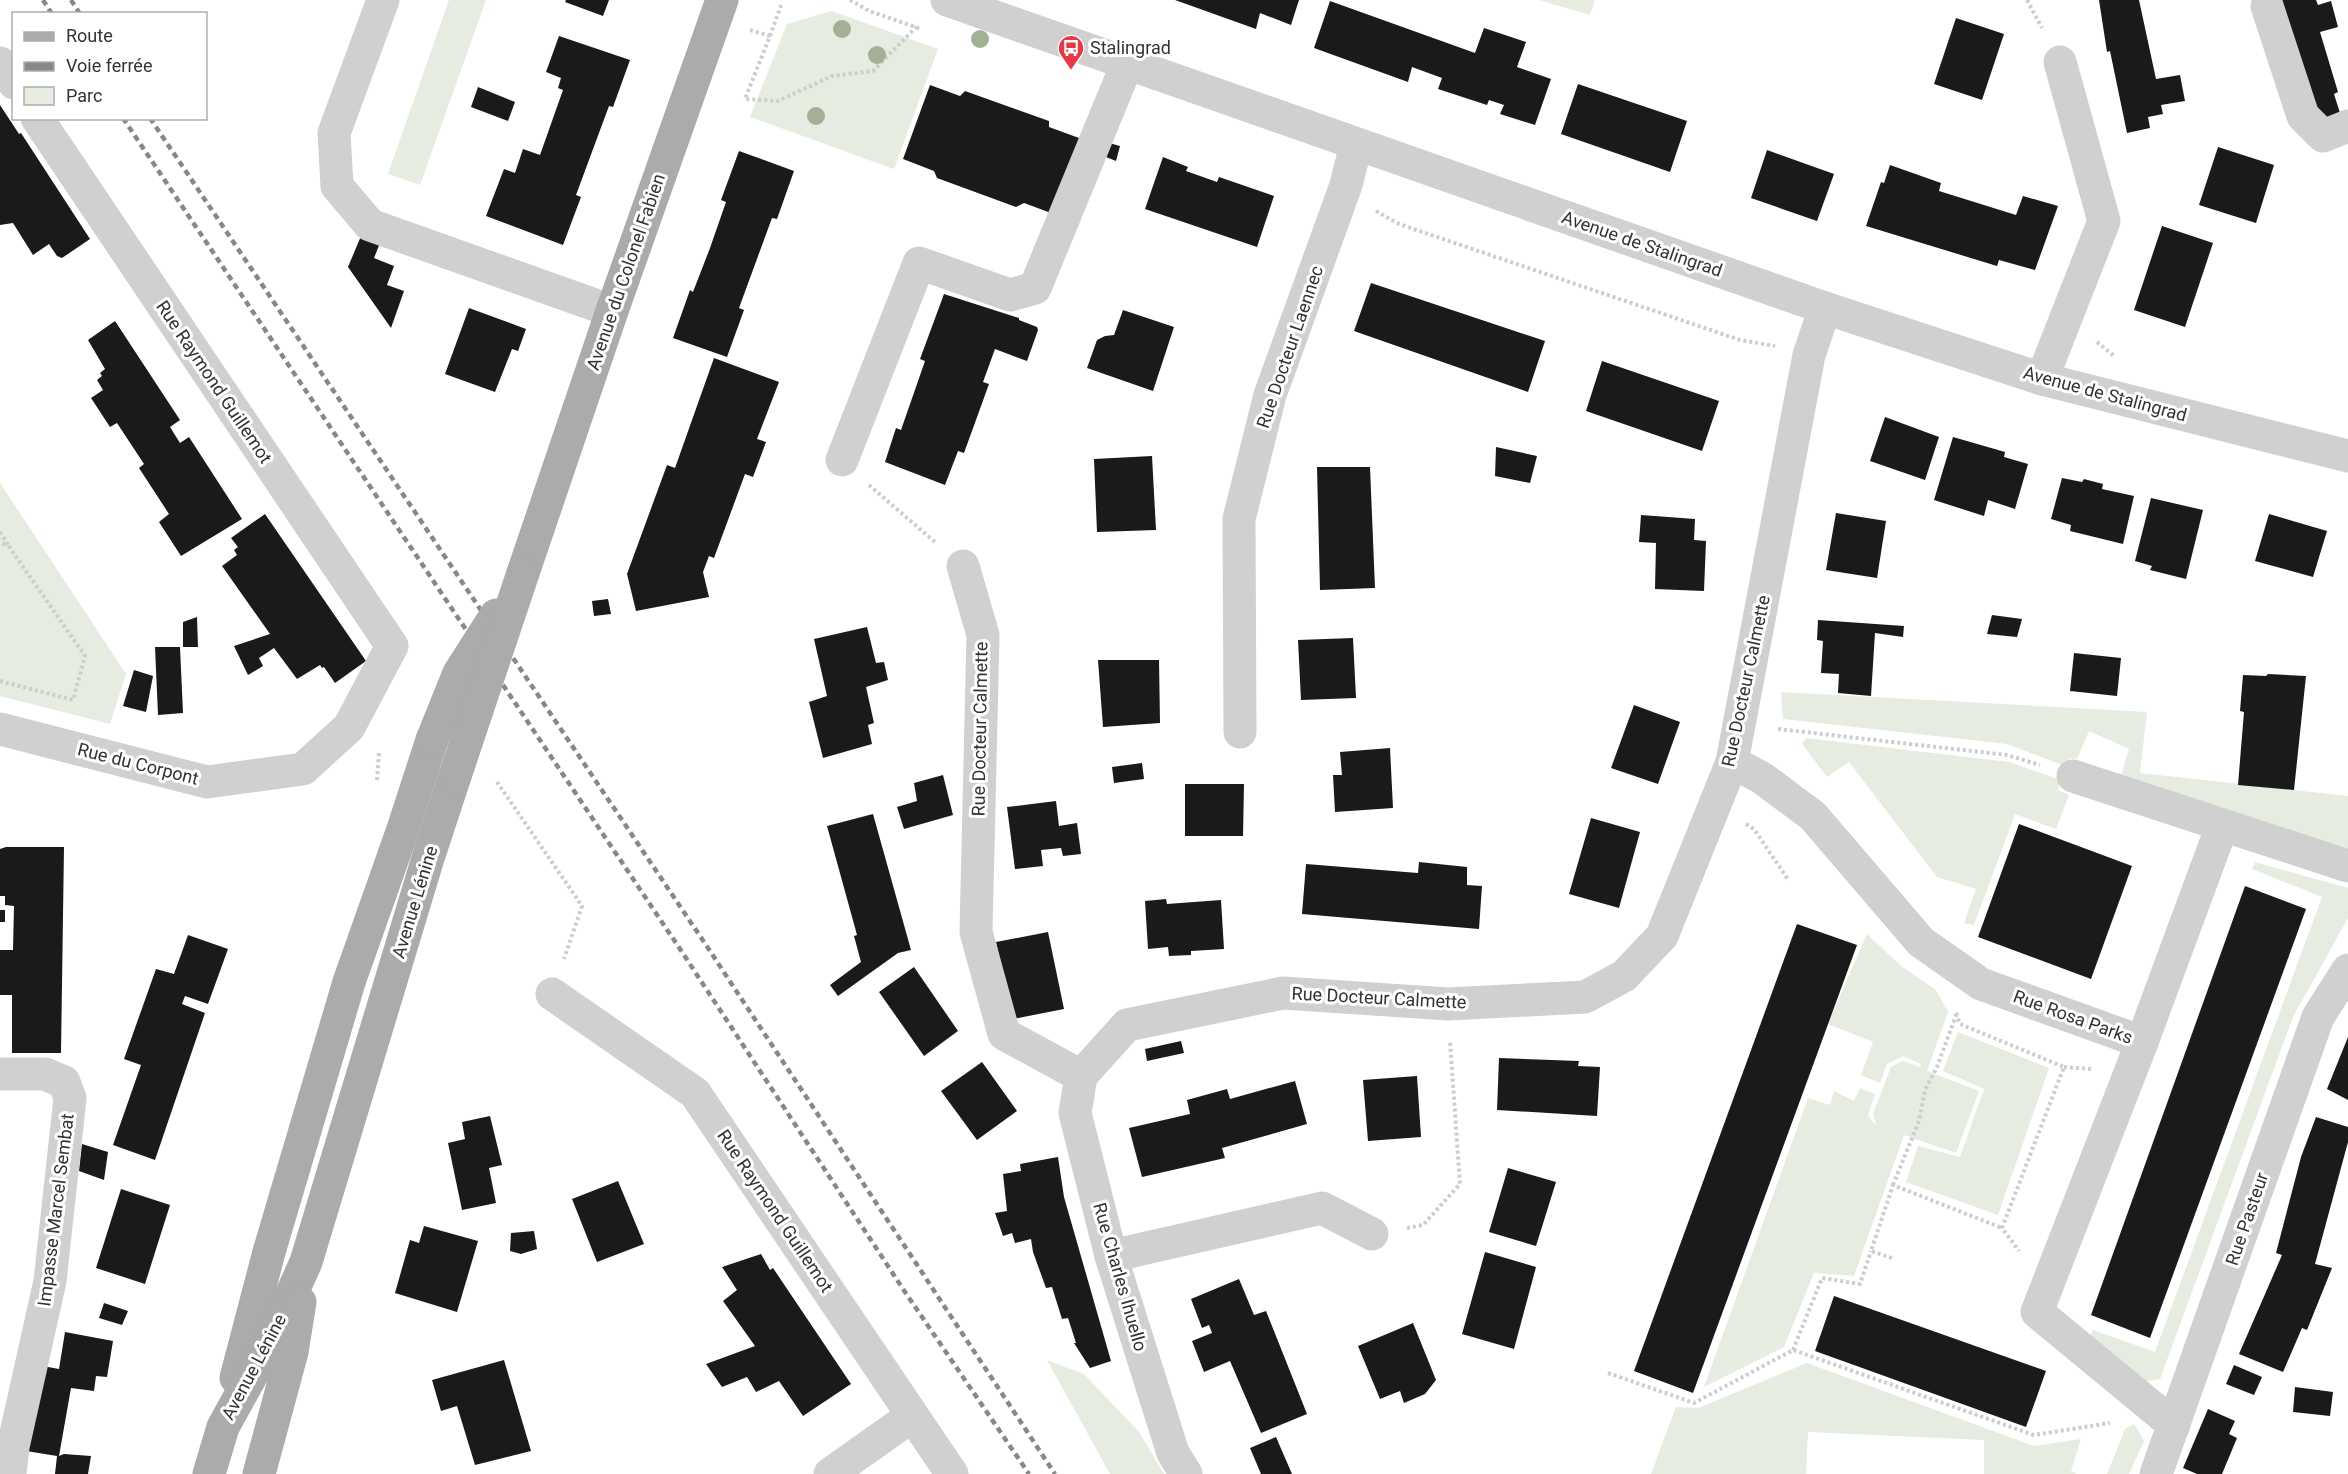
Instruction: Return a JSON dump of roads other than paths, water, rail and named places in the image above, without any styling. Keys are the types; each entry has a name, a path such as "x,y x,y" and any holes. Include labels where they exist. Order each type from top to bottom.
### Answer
{"main road":[{"name":"Avenue du Colonel Fabien","path":"528,559 612,311 719,10"},
{"path":"223,1427 269,1252 349,982 432,740 459,673 528,559"},
{"name":"Avenue Lénine","path":"209,1474 223,1427 271,1340 306,1262 428,858 528,559"},
{"name":"Avenue Lénine","path":"260,1474 292,1352 306,1262"}],"street":[{"path":"383,0 334,133 337,186 370,225 612,311"},
{"name":"Avenue de Stalingrad","path":"947,0 1825,308 2042,379 2348,456"},
{"path":"2267,6 2303,116 2323,136 2348,126"},
{"path":"2042,379 2104,221 2060,62"},
{"path":"0,63 12,80"},
{"path":"842,460 919,262 1010,295 1035,288 1127,64"},
{"name":"Rue Raymond Guillemot","path":"38,120 392,646"},
{"name":"Rue Docteur Laennec","path":"1240,732 1239,519 1270,395 1346,185 1356,145"},
{"name":"Rue Docteur Calmette","path":"963,566 983,635 976,932 1004,1034 1081,1076 1127,1024 1283,993 1448,1004 1585,997 1624,976 1662,936 1732,762 1809,355 1825,308"},
{"name":"Rue du Corpont","path":"0,729 207,782 303,768 350,727 392,646"},
{"name":"Rue Rosa Parks","path":"1732,762 1762,778 1813,816 1921,942 1981,984 2142,1042 2222,826"},
{"path":"2073,776 2348,866"},
{"name":"Rue Pasteur","path":"2156,1474 2318,1017 2348,970"},
{"name":"Rue Raymond Guillemot","path":"552,994 695,1093 952,1474"},
{"path":"2142,1042 2041,1301 2136,1393 2174,1425"},
{"name":"Impasse Marcel Sembat","path":"0,1074 45,1074 64,1082 70,1098 50,1281 13,1447 10,1474"},
{"name":"Rue Charles Ihuello","path":"1081,1076 1076,1113 1111,1256 1173,1453 1186,1474"},
{"path":"1111,1256 1322,1208 1372,1234"},
{"path":"830,1474 912,1416"}],"railway":[{"path":"43,0 51,12"},
{"path":"71,0 79,12"},
{"path":"124,120 682,952 905,1292 1029,1474"},
{"path":"151,120 702,939 1055,1474"}],"place":[{"name":"Stalingrad","path":"1071,71"}]}
